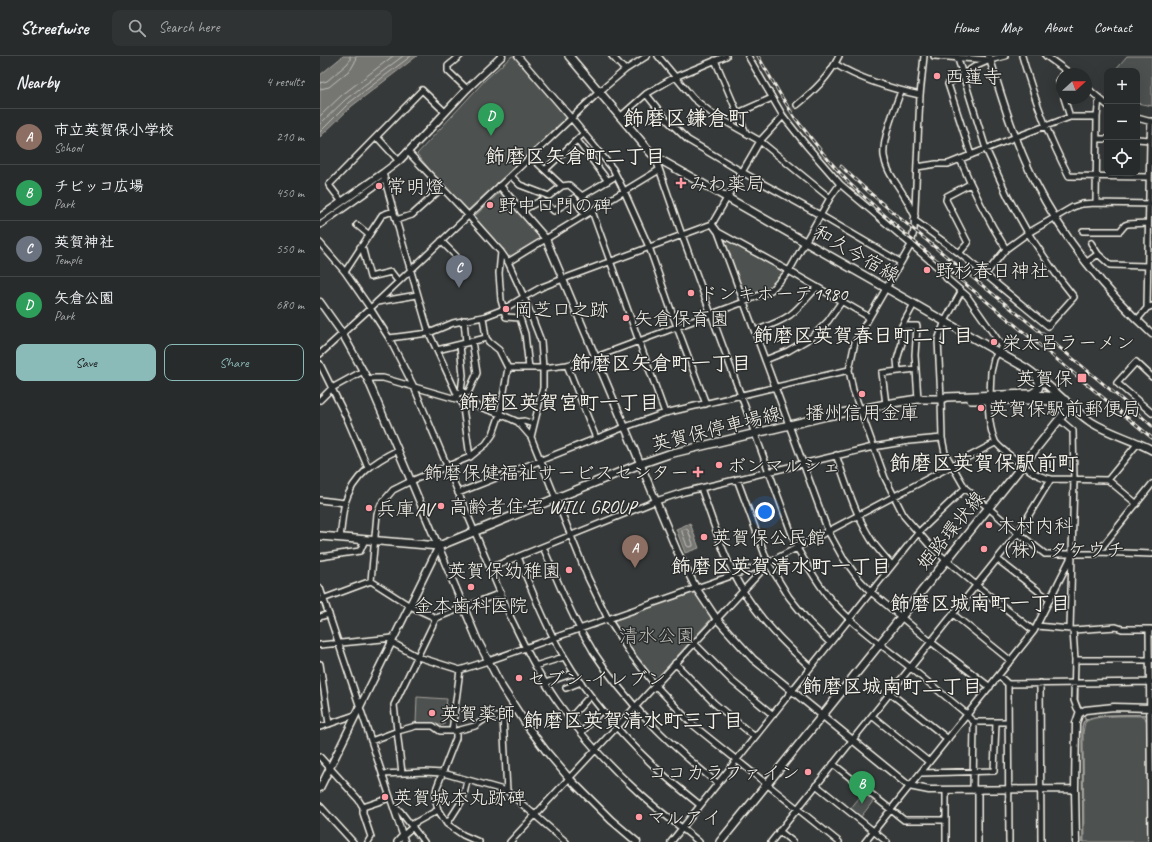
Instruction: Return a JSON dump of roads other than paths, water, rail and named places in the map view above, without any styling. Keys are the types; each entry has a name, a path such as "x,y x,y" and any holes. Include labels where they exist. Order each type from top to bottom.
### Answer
{"main road":[{"name":"和久今宿線","path":"569,56 655,157 998,352 1037,376 1091,422 1152,450"},
{"path":"1028,394 1038,390 1039,382 1037,376"},
{"name":"英賀保停車場線","path":"989,398 1028,394 1056,397 1067,403"},
{"name":"英賀保停車場線","path":"320,536 439,546 640,464 669,454 789,425 886,404 918,399 942,399 946,397 1038,400 1067,403"},
{"name":"姫路環状線","path":"720,842 1023,465 1059,419 1067,403"}],"street":[{"path":"460,56 448,66 448,71 467,89"},
{"path":"320,225 384,176 467,89 502,56"},
{"path":"518,56 572,119 616,176 649,247 706,404"},
{"path":"612,56 624,70"},
{"path":"320,354 599,92 624,70 647,56"},
{"path":"658,56 693,98 714,115 760,141 830,198"},
{"path":"620,117 646,94 675,77 726,56"},
{"path":"748,56 783,116 840,184 941,270 946,278 967,296 1002,346 994,360 991,372 989,398 990,427 995,442 1023,465 1044,478 1108,480 1137,504"},
{"path":"797,105 830,73 839,56"},
{"path":"924,56 920,95 914,230 911,244 855,342 849,370 853,390 885,478 904,516 918,534 946,561 976,585 1036,628 1072,630 1116,627 1122,629 1150,629 1151,842"},
{"path":"934,56 990,58 1005,56"},
{"path":"1022,56 1033,95 1045,126 1058,156 1069,176 1150,178"},
{"path":"1046,56 1058,68"},
{"path":"901,91 886,136 884,155 888,169 896,184 904,194 914,218 1048,326 1074,297 1028,233 1008,198 986,149 957,57"},
{"path":"971,155 948,84 990,58"},
{"path":"990,58 1003,103 1016,137 1035,182 1055,217 1105,285 1152,334"},
{"path":"715,60 746,133"},
{"path":"835,64 848,71 901,91 920,95"},
{"path":"342,202 329,185 422,90 445,112"},
{"path":"1092,92 1106,104"},
{"path":"646,94 666,119 688,140 900,262"},
{"path":"738,113 772,98"},
{"path":"1096,203 1097,117 1099,98"},
{"path":"1066,104 1070,117"},
{"path":"389,338 429,333 453,323 483,317 504,309 542,287 712,224 760,141 783,116"},
{"path":"917,167 948,164 1070,117 1097,117"},
{"path":"1137,320 1150,307 1147,266 1150,246 1148,223 1151,204 1151,122 1140,119"},
{"path":"546,170 584,134"},
{"path":"377,136 399,161"},
{"path":"1097,139 1104,139"},
{"path":"577,140 608,181"},
{"path":"1140,140 1150,140"},
{"path":"408,152 501,252 508,262 524,297 541,341 543,368 542,388 530,437"},
{"path":"531,157 562,186"},
{"path":"655,157 682,235 797,548 814,577 833,601 850,618 879,644 968,715 974,722 973,772 978,842"},
{"path":"960,159 970,184 989,221 1006,249"},
{"path":"508,262 659,170"},
{"path":"320,217 384,176"},
{"path":"384,176 429,333 462,401 470,458"},
{"path":"511,176 520,185 548,196 562,186 569,185 582,196 616,176"},
{"path":"508,368 543,368 567,365 596,357 744,302 771,290 789,271 820,215 840,184"},
{"path":"959,253 968,243 946,200 947,196 970,184"},
{"path":"500,186 546,239 677,551 696,588 716,618 753,659 909,786 929,790 1075,788"},
{"path":"396,220 412,215 442,188"},
{"path":"521,211 542,200 554,211 574,198 585,215"},
{"path":"985,275 1006,249 1028,233 1073,207 1082,204 1096,203 1151,204"},
{"path":"345,272 368,234 382,215 393,211"},
{"path":"592,211 665,413"},
{"path":"1083,231 1120,231 1125,225 1128,224 1148,223"},
{"path":"712,224 718,232 828,531 843,558 871,592 931,642 990,687"},
{"path":"357,225 368,234"},
{"path":"718,232 869,317"},
{"path":"441,241 456,256"},
{"path":"320,243 345,272 389,338 414,387 500,593 525,648 545,683 557,701 595,749 638,792 699,842"},
{"path":"1091,244 1098,254 1110,265 1147,266"},
{"path":"360,247 364,250 370,277 391,272 398,281"},
{"path":"501,252 499,273 501,300 506,317 520,318 525,334 529,368"},
{"path":"1087,262 1098,254"},
{"path":"755,331 772,325 789,316 817,287"},
{"path":"961,292 945,321 938,340 942,399 942,438 945,452 965,488 1045,554 1072,555 1096,554 1098,552 1152,554"},
{"path":"376,303 417,295"},
{"path":"765,360 788,351 812,337 828,321 842,301"},
{"path":"320,302 342,333 368,380 439,546 463,607 488,661 516,709 546,751 569,778 611,820 637,842"},
{"path":"898,371 897,360 902,343 902,326 914,304"},
{"path":"371,581 376,540 377,514 381,504 393,490 411,481 470,458 486,444 493,434 500,414 508,368 499,350 486,338 483,317"},
{"path":"464,320 466,343"},
{"path":"902,326 917,326 915,355 918,399"},
{"path":"437,350 486,338"},
{"path":"368,380 372,378 383,378 414,387 458,395 468,393 477,372 472,341"},
{"path":"458,395 463,375 460,345"},
{"path":"1152,377 1136,362 1117,383 1152,413"},
{"path":"320,364 368,468"},
{"path":"567,365 596,438"},
{"path":"886,404 882,373 916,369"},
{"path":"458,493 596,438 665,413 849,370"},
{"path":"320,400 332,388 363,371"},
{"path":"462,401 518,422 530,437 588,578 608,619 630,653 655,685 693,725 839,842"},
{"path":"1059,419 1073,431 1074,479 1072,630 1075,660 1075,703 1080,713"},
{"path":"518,422 524,421 534,424"},
{"path":"490,568 656,501 701,488 873,447 942,438"},
{"path":"320,645 392,640 418,657 460,670 768,563 995,442"},
{"path":"1108,480 1138,443"},
{"path":"340,537 345,503 355,483 368,468 398,450"},
{"path":"836,455 858,515 869,537 892,565"},
{"path":"736,479 768,563 788,597 830,644"},
{"path":"770,842 1018,533 1051,479"},
{"path":"1098,552 1152,484"},
{"path":"701,488 720,540 743,590 764,620 785,644 810,667"},
{"path":"671,842 892,565 918,534 965,488"},
{"path":"320,500 345,503"},
{"path":"320,557 360,551 366,540"},
{"path":"320,788 439,546"},
{"path":"543,547 565,599 580,629 605,669 635,707 657,731 717,783"},
{"path":"865,842 1036,628 1072,555"},
{"path":"518,557 542,614 554,638 564,657 590,696 616,727 656,768 700,805"},
{"path":"997,559 1050,600"},
{"path":"510,842 768,563"},
{"path":"322,599 371,581"},
{"path":"371,581 410,606 436,618"},
{"path":"320,588 322,599 329,614 405,842"},
{"path":"402,773 394,705 436,618 500,593"},
{"path":"320,617 329,614"},
{"path":"953,614 1011,661"},
{"path":"694,643 732,681 773,715"},
{"path":"535,666 564,657"},
{"path":"1075,660 1151,660"},
{"path":"675,663 714,702 755,737"},
{"path":"320,664 329,724"},
{"path":"460,670 454,731 456,738 437,787 435,797 438,810 447,824 462,835 479,842"},
{"path":"545,683 574,673"},
{"path":"999,676 1008,684 1151,682"},
{"path":"566,688 581,682"},
{"path":"1008,684 1009,842"},
{"path":"1040,684 1041,842"},
{"path":"890,693 948,739"},
{"path":"570,718 590,696"},
{"path":"1076,842 1076,723 1079,714 1085,710 1106,708 1151,708"},
{"path":"371,741 416,726 433,726 440,731 454,731 475,726 488,717 503,717 516,709"},
{"path":"582,732 602,711"},
{"path":"320,727 355,715"},
{"path":"872,716 929,762"},
{"path":"503,717 506,791"},
{"path":"974,722 1008,722"},
{"path":"921,773 994,771 996,723"},
{"path":"320,757 358,799 363,807 363,813 371,837 368,842"},
{"path":"833,764 904,820 946,820"},
{"path":"382,774 443,773 506,791 566,842"},
{"path":"447,824 463,799 467,780"},
{"path":"816,785 887,842"},
{"path":"946,790 946,842"},
{"path":"363,807 390,798"},
{"path":"320,806 354,842"},
{"path":"394,807 400,811 424,842"},
{"path":"397,842 400,837 403,836 412,826 438,810"},
{"path":"779,831 793,842"}],"water":[{"path":"343,56 417,56 352,106 320,137 320,75"},
{"path":"690,523 699,548 685,553 676,529"}],"waterway":[{"path":"1076,502 1077,482"},
{"path":"1040,625 1067,571 1069,571"},
{"path":"1002,676 1039,628"},
{"path":"1076,643 1077,653"},
{"path":"1077,669 1077,681"},
{"path":"969,716 1000,679"},
{"path":"1078,685 1078,701 1082,710"},
{"path":"1083,714 1086,721"},
{"path":"1083,842 1083,723 1087,719 1094,717 1148,715"},
{"path":"926,771 967,719"},
{"path":"915,785 923,774"},
{"path":"895,810 912,788"},
{"path":"877,832 892,813"},
{"path":"869,842 875,835"}],"tunnel":[{"path":"783,116 797,105"}],"railway":[{"path":"758,56 795,118 849,183 911,239 1152,438"},
{"path":"841,166 885,206 1070,356 1152,426"}],"place":[{"name":"西蓮寺","path":"937,76"},
{"name":"矢倉公園","path":"491,136"},
{"name":"みわ薬局","path":"681,183"},
{"name":"常明燈","path":"379,186"},
{"name":"野中口門の碑","path":"490,205"},
{"name":"野杉春日神社","path":"927,270"},
{"name":"英賀神社","path":"459,288"},
{"name":"ドンキホーテ1980","path":"691,293"},
{"name":"岡芝口之跡","path":"506,309"},
{"name":"矢倉保育園","path":"626,318"},
{"name":"栄太呂ラーメン","path":"994,342"},
{"name":"英賀保","path":"1082,378"},
{"name":"播州信用金庫","path":"862,394"},
{"name":"英賀保駅前郵便局","path":"981,408"},
{"name":"ボンマルシェ","path":"719,465"},
{"name":"飾磨保健福祉サービスセンター","path":"698,472"},
{"name":"高齢者住宅 WILL GROUP","path":"441,506"},
{"name":"兵庫AV","path":"369,508"},
{"name":"木村内科","path":"989,525"},
{"name":"英賀保公民館","path":"704,537"},
{"name":"（株）タケウチ","path":"984,549"},
{"name":"市立英賀保小学校","path":"635,568"},
{"name":"英賀保幼稚園","path":"569,570"},
{"name":"金本歯科医院","path":"471,587"},
{"name":"セブン-イレブン","path":"519,678"},
{"name":"英賀薬師","path":"432,713"},
{"name":"ココカラファイン","path":"808,772"},
{"name":"英賀城本丸跡碑","path":"385,797"},
{"name":"チビッコ広場","path":"862,804"},
{"name":"マルアイ","path":"639,817"}],"district":[{"name":"飾磨区鎌倉町","path":"686,118"},
{"name":"飾磨区矢倉町二丁目","path":"575,156"},
{"name":"飾磨区英賀春日町二丁目","path":"863,335"},
{"name":"飾磨区矢倉町一丁目","path":"661,363"},
{"name":"飾磨区英賀宮町一丁目","path":"559,402"},
{"name":"飾磨区英賀保駅前町","path":"984,463"},
{"name":"飾磨区英賀清水町一丁目","path":"781,566"},
{"name":"飾磨区城南町一丁目","path":"980,603"},
{"name":"飾磨区城南町二丁目","path":"892,686"},
{"name":"飾磨区英賀清水町三丁目","path":"633,720"}],"park label":[{"name":"清水公園","path":"657,635"}]}
